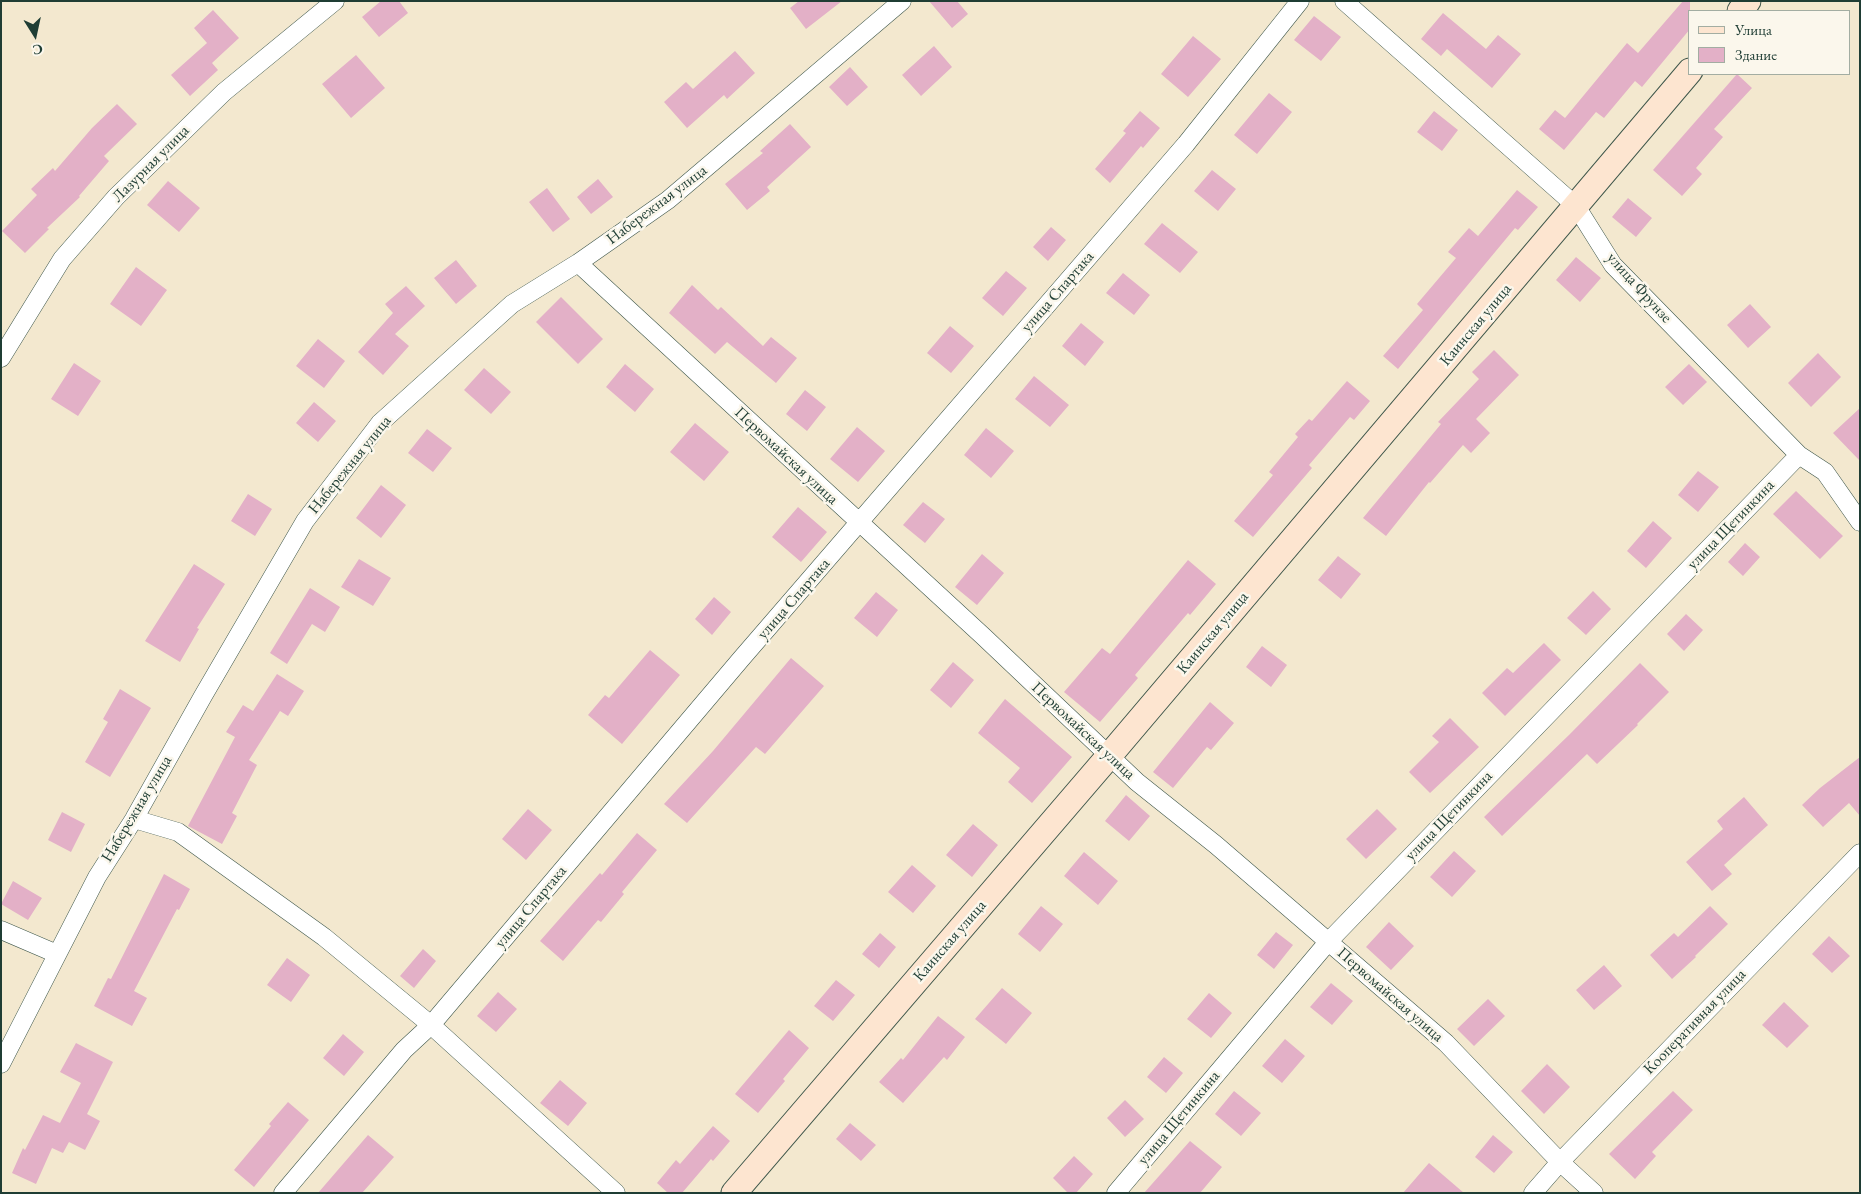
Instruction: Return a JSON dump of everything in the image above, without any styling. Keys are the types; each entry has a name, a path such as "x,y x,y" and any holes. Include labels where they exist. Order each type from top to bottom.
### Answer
{"main road":[{"name":"Каинская улица","path":"734,1193 1109,756 1688,73"}],"street":[{"name":"Лазурная улица","path":"1,358 62,259 116,197 224,92 335,1"},
{"name":"Набережная улица","path":"1,1064 97,877 134,819 305,521 380,423 512,304 578,263 668,200 902,1"},
{"name":"улица Спартака","path":"283,1193 404,1050 430,1025 1186,144 1300,1"},
{"name":"улица Фрунзе","path":"1344,1 1576,206 1613,265 1799,455 1825,472 1860,522"},
{"name":"Первомайская улица","path":"578,263 984,637 1137,782 1216,845 1446,1043 1560,1162 1594,1193"},
{"name":"улица Щетинкина","path":"1116,1193 1328,942 1799,455"},
{"path":"134,819 178,832 324,937 430,1025 616,1193"},
{"name":"Кооперативная улица","path":"1533,1193 1560,1162 1860,853"},
{"path":"1,930 57,954"}],"building":[{"path":"381,1 399,1 408,13 379,37 362,17"},
{"path":"799,1 842,1 806,29 790,8"},
{"path":"929,1 957,1 968,14 952,28"},
{"path":"1683,1 1690,1 1688,31 1642,87 1635,81 1604,118 1596,112 1564,150 1539,129 1555,110 1565,118 1627,43 1638,53"},
{"path":"213,10 239,38 212,63 218,70 190,96 171,75 207,43 194,28"},
{"path":"1443,13 1486,49 1498,35 1521,54 1492,88 1447,49 1441,56 1421,39"},
{"path":"1314,16 1341,37 1321,61 1294,40"},
{"path":"1193,36 1221,59 1188,97 1161,74"},
{"path":"934,46 952,67 921,96 902,75"},
{"path":"735,51 755,73 727,99 724,95 687,128 664,102 686,82 693,89"},
{"path":"356,55 385,88 351,118 322,84"},
{"path":"850,67 868,87 847,106 829,87"},
{"path":"1736,75 1752,88 1714,129 1723,137 1696,168 1702,174 1682,196 1653,170"},
{"path":"1269,93 1292,112 1257,154 1234,135"},
{"path":"117,104 137,124 104,156 109,161 80,197 47,228 49,229 25,253 2,231 37,195 31,189 53,168 55,171 92,128"},
{"path":"1140,111 1160,128 1143,148 1141,146 1110,183 1095,169 1126,133 1123,131"},
{"path":"1434,111 1458,130 1442,151 1417,132"},
{"path":"790,124 811,147 767,187 770,191 747,210 725,184 763,153 760,151"},
{"path":"1212,170 1236,189 1218,211 1194,191"},
{"path":"598,179 613,197 591,214 577,197"},
{"path":"168,181 200,208 179,232 147,205"},
{"path":"547,188 570,219 553,232 529,202"},
{"path":"1517,190 1538,207 1518,230 1515,228 1398,369 1383,356 1423,310 1417,304 1456,258 1448,252 1469,228 1478,236"},
{"path":"1628,198 1652,218 1636,237 1612,217"},
{"path":"1162,223 1198,252 1180,273 1144,244"},
{"path":"1051,227 1066,240 1048,261 1033,247"},
{"path":"1576,257 1601,278 1580,302 1556,280"},
{"path":"456,260 477,286 456,304 434,278"},
{"path":"136,267 167,290 141,326 110,304"},
{"path":"1006,271 1027,288 1003,316 982,298"},
{"path":"1123,273 1150,295 1134,315 1106,293"},
{"path":"692,285 718,310 721,307 763,346 771,337 797,358 776,383 727,342 715,354 669,313"},
{"path":"406,286 425,306 395,334 409,346 383,375 358,352 393,313 385,304"},
{"path":"561,297 603,339 578,364 536,322"},
{"path":"1750,304 1771,327 1748,348 1727,325"},
{"path":"1081,323 1104,342 1085,366 1062,346"},
{"path":"950,326 974,346 951,373 927,353"},
{"path":"318,339 345,361 324,388 296,366"},
{"path":"1494,350 1519,375 1476,419 1490,433 1471,453 1463,445 1429,482 1386,536 1363,518 1441,424 1438,422 1479,379 1472,372"},
{"path":"1818,353 1841,377 1811,407 1788,383"},
{"path":"74,363 101,381 78,416 51,399"},
{"path":"625,364 654,389 635,412 606,387"},
{"path":"1689,364 1707,382 1683,405 1665,387"},
{"path":"484,368 511,392 491,414 464,390"},
{"path":"1034,376 1069,405 1050,427 1015,399"},
{"path":"1347,381 1370,401 1354,420 1350,417 1309,465 1312,468 1253,537 1234,521 1273,475 1269,472 1298,437 1295,434 1309,419 1312,421"},
{"path":"805,390 826,407 807,431 786,414"},
{"path":"314,402 336,421 318,442 296,423"},
{"path":"1860,408 1860,461 1833,433"},
{"path":"695,423 729,452 704,481 670,452"},
{"path":"857,427 885,451 858,482 830,459"},
{"path":"986,428 1014,451 991,478 964,455"},
{"path":"427,429 452,448 433,472 408,453"},
{"path":"1698,471 1719,487 1698,512 1678,495"},
{"path":"381,485 406,505 381,538 356,518"},
{"path":"1796,491 1843,536 1820,559 1773,514"},
{"path":"248,494 272,509 255,536 231,521"},
{"path":"923,502 945,519 925,543 903,525"},
{"path":"798,507 827,532 801,562 772,537"},
{"path":"1653,521 1672,538 1646,568 1627,551"},
{"path":"1745,543 1760,557 1743,576 1728,562"},
{"path":"982,554 1004,573 977,605 955,587"},
{"path":"1338,556 1361,574 1341,599 1318,580"},
{"path":"359,559 391,578 373,606 341,587"},
{"path":"1188,560 1216,584 1190,615 1188,613 1135,675 1138,678 1100,722 1064,692 1102,648 1110,654"},
{"path":"194,564 225,584 197,628 199,629 180,662 145,641"},
{"path":"310,588 340,607 325,632 312,624 287,664 270,653"},
{"path":"1593,591 1611,609 1586,635 1567,618"},
{"path":"876,592 898,610 877,637 854,618"},
{"path":"714,597 731,612 712,635 695,619"},
{"path":"1686,614 1703,630 1684,651 1667,634"},
{"path":"1544,643 1561,660 1505,716 1482,693 1507,668 1513,673"},
{"path":"1262,646 1287,665 1271,687 1246,667"},
{"path":"650,650 680,675 622,744 588,715 605,695 609,698"},
{"path":"791,658 824,686 765,754 756,747 687,823 664,804 713,751"},
{"path":"953,662 974,680 951,708 930,690"},
{"path":"1640,663 1669,692 1597,764 1587,754 1502,836 1484,817"},
{"path":"277,674 304,691 288,716 280,711 249,760 257,765 232,813 237,816 222,844 188,826 235,737 226,732 243,705 253,711"},
{"path":"120,689 151,708 110,777 85,762 108,722 103,719"},
{"path":"1005,699 1072,757 1032,803 1008,782 1020,768 978,733"},
{"path":"1210,702 1234,723 1211,750 1207,747 1173,788 1153,772"},
{"path":"1450,718 1479,747 1430,793 1409,772 1439,742 1432,736"},
{"path":"1860,757 1860,816 1849,803 1823,827 1802,805 1820,788"},
{"path":"1126,795 1150,816 1129,841 1105,821"},
{"path":"1744,797 1768,825 1724,865 1732,874 1712,891 1686,862 1723,829 1717,821"},
{"path":"528,809 552,830 526,860 502,839"},
{"path":"1377,809 1397,829 1366,859 1346,839"},
{"path":"62,812 85,824 71,852 48,840"},
{"path":"973,824 998,845 972,877 946,855"},
{"path":"637,833 657,850 622,892 624,894 601,922 598,920 563,961 540,941 600,873 602,875"},
{"path":"1454,851 1476,871 1452,897 1430,877"},
{"path":"1084,852 1118,881 1098,905 1064,876"},
{"path":"912,865 936,886 913,913 888,892"},
{"path":"164,874 190,889 179,910 177,909 134,991 147,998 132,1026 94,1006 108,978 111,979"},
{"path":"13,881 42,898 28,920 1,904"},
{"path":"1041,906 1063,924 1040,952 1018,934"},
{"path":"1710,906 1728,924 1672,979 1650,955 1674,933 1678,937"},
{"path":"1389,922 1414,946 1391,970 1366,947"},
{"path":"1276,932 1293,945 1274,969 1257,955"},
{"path":"880,933 896,947 879,968 862,954"},
{"path":"1829,936 1850,956 1832,973 1812,954"},
{"path":"423,949 436,961 414,988 400,976"},
{"path":"287,958 310,975 291,1002 267,985"},
{"path":"1604,965 1622,986 1594,1010 1576,990"},
{"path":"836,980 855,995 833,1021 814,1006"},
{"path":"1331,983 1353,1001 1332,1025 1310,1007"},
{"path":"1002,988 1032,1013 1006,1044 975,1019"},
{"path":"498,992 517,1009 496,1032 477,1016"},
{"path":"1209,993 1232,1013 1211,1038 1187,1019"},
{"path":"1488,999 1505,1016 1474,1046 1457,1029"},
{"path":"1784,1002 1809,1026 1787,1048 1762,1025"},
{"path":"938,1016 965,1037 947,1060 944,1057 903,1103 879,1082 901,1058 903,1060"},
{"path":"789,1030 809,1048 758,1113 735,1094"},
{"path":"343,1034 364,1052 344,1076 323,1058"},
{"path":"1285,1039 1305,1056 1282,1083 1262,1066"},
{"path":"76,1043 113,1062 87,1114 100,1121 85,1150 69,1142 63,1153 52,1148 36,1184 12,1173 23,1148 25,1150 43,1115 60,1123 81,1083 60,1072"},
{"path":"1164,1057 1183,1073 1166,1093 1147,1077"},
{"path":"1547,1064 1570,1087 1544,1114 1521,1091"},
{"path":"560,1080 587,1103 568,1126 540,1103"},
{"path":"1234,1091 1261,1113 1241,1136 1215,1114"},
{"path":"1673,1091 1693,1110 1652,1152 1656,1156 1635,1179 1609,1154"},
{"path":"1125,1100 1144,1119 1125,1137 1107,1118"},
{"path":"288,1102 309,1120 254,1187 234,1170 271,1126 269,1124"},
{"path":"850,1123 876,1145 861,1161 836,1139"},
{"path":"713,1126 730,1141 713,1161 711,1159 682,1193 668,1193 657,1183 676,1160 680,1164"},
{"path":"368,1135 394,1157 362,1193 318,1193"},
{"path":"1493,1135 1513,1152 1494,1173 1475,1157"},
{"path":"1190,1141 1222,1167 1200,1193 1144,1193"},
{"path":"1074,1156 1093,1174 1076,1193 1068,1193 1053,1178"},
{"path":"1429,1163 1464,1193 1403,1193"}]}
